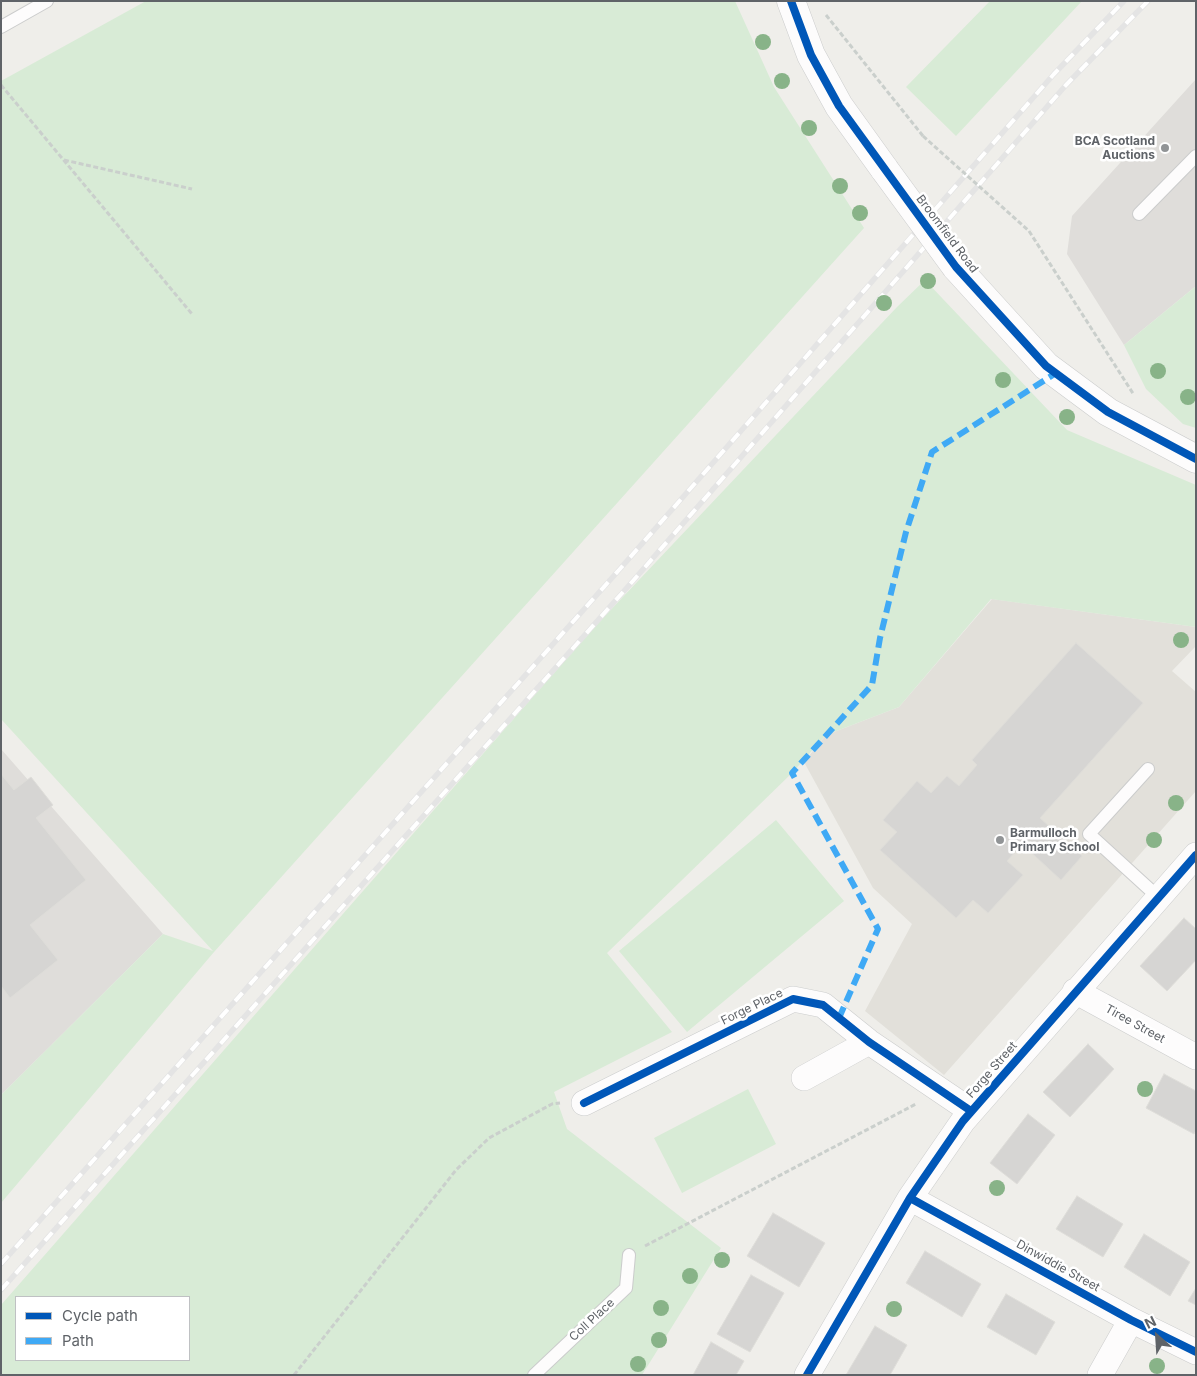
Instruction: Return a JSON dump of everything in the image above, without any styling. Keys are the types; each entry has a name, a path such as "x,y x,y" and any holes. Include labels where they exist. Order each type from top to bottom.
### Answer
{"street":[{"name":"Broomfield Road","path":"791,1 811,55 834,98 956,267 1046,366 1108,412 1196,459"},
{"name":"Forge Street","path":"807,1375 910,1198 971,1111 1196,855"},
{"name":"Tiree Street","path":"1075,991 1196,1057"},
{"name":"Forge Place","path":"584,1103 793,999 823,1005 869,1042 971,1111"},
{"path":"804,1078 869,1042"},
{"name":"Dinwiddie Street","path":"910,1198 1131,1320 1196,1352"},
{"path":"1100,1375 1131,1320"}],"lane":[{"path":"1,27 48,1"},
{"path":"1139,214 1196,156"},
{"path":"1148,769 1089,834 1158,897"},
{"name":"Coll Place","path":"534,1375 626,1288 629,1255"}],"path":[{"path":"821,9 923,136 1029,231 1135,397"},
{"path":"1,85 192,314"},
{"path":"63,160 192,189"},
{"path":"629,1255 941,1091"},
{"path":"294,1375 456,1170 489,1138 552,1104 584,1103"}],"shaded area":[{"name":"BCA Scotland Auctions","path":"1196,79 1196,286 1124,345 1067,254 1072,216"},
{"name":"Barmulloch Primary School","path":"992,599 1196,627 1196,646 1172,671 1196,692 1196,791 944,1075 865,1011 912,924 873,888 804,762 826,735 899,707"},
{"path":"1,749 163,934 1,1095"}],"green space":[{"path":"146,1 735,1 774,87 864,228 214,952 1,1203 1,1095 163,934 213,951 1,719 1,81"},
{"path":"990,1 1082,1 956,136 906,87"},
{"path":"925,280 1067,430 1196,485 1196,627 991,599 899,707 826,735 792,773 607,953 672,1032 554,1092 567,1129 721,1248 642,1375 1,1375 1,1305 586,636 897,307"},
{"path":"1196,286 1196,428 1183,424 1146,389 1124,345"},
{"path":"776,820 844,901 687,1032 619,951"},
{"path":"748,1089 776,1144 682,1193 654,1138"}],"building":[{"path":"1076,643 1143,703 1040,818 1082,856 1061,880 1022,844 1007,861 1023,875 988,913 973,900 956,918 880,850 897,832 883,820 917,781 931,793 947,776 959,786 977,765 972,760"},
{"path":"1,774 14,790 31,777 53,805 36,818 86,880 30,925 58,960 10,998 1,986"},
{"path":"1184,918 1196,929 1196,960 1167,991 1140,966"},
{"path":"1088,1044 1114,1069 1070,1117 1043,1092"},
{"path":"1164,1074 1196,1091 1196,1130 1194,1134 1146,1108"},
{"path":"1028,1114 1055,1135 1017,1184 990,1163"},
{"path":"1077,1196 1123,1224 1103,1257 1056,1229"},
{"path":"773,1213 825,1243 799,1287 747,1256"},
{"path":"1144,1234 1190,1262 1170,1296 1124,1267"},
{"path":"925,1251 981,1284 962,1317 906,1283"},
{"path":"751,1275 784,1293 750,1352 717,1334"},
{"path":"1196,1288 1196,1305 1188,1301"},
{"path":"1006,1294 1055,1322 1036,1355 987,1327"},
{"path":"875,1326 907,1345 890,1375 846,1375"},
{"path":"711,1342 744,1361 736,1375 693,1375"}],"railway":[{"path":"1,1264 619,570 1054,74 1124,1"},
{"path":"1,1290 632,582 1066,85 1148,1"}],"marked path":[{"path":"839,1018 878,929 792,773 872,685 880,638 906,532 932,452 1056,373"}],"cycle path":[{"path":"791,1 811,55 839,106 956,267 1046,366 1108,412 1196,459"},
{"path":"807,1375 910,1198 963,1121 1196,855"},
{"path":"584,1103 793,999 823,1005 869,1042 971,1111"},
{"path":"910,1198 1131,1320 1196,1352"}],"place":[{"name":"BCA Scotland Auctions","path":"1165,148"},
{"name":"Barmulloch Primary School","path":"1000,840"}]}
